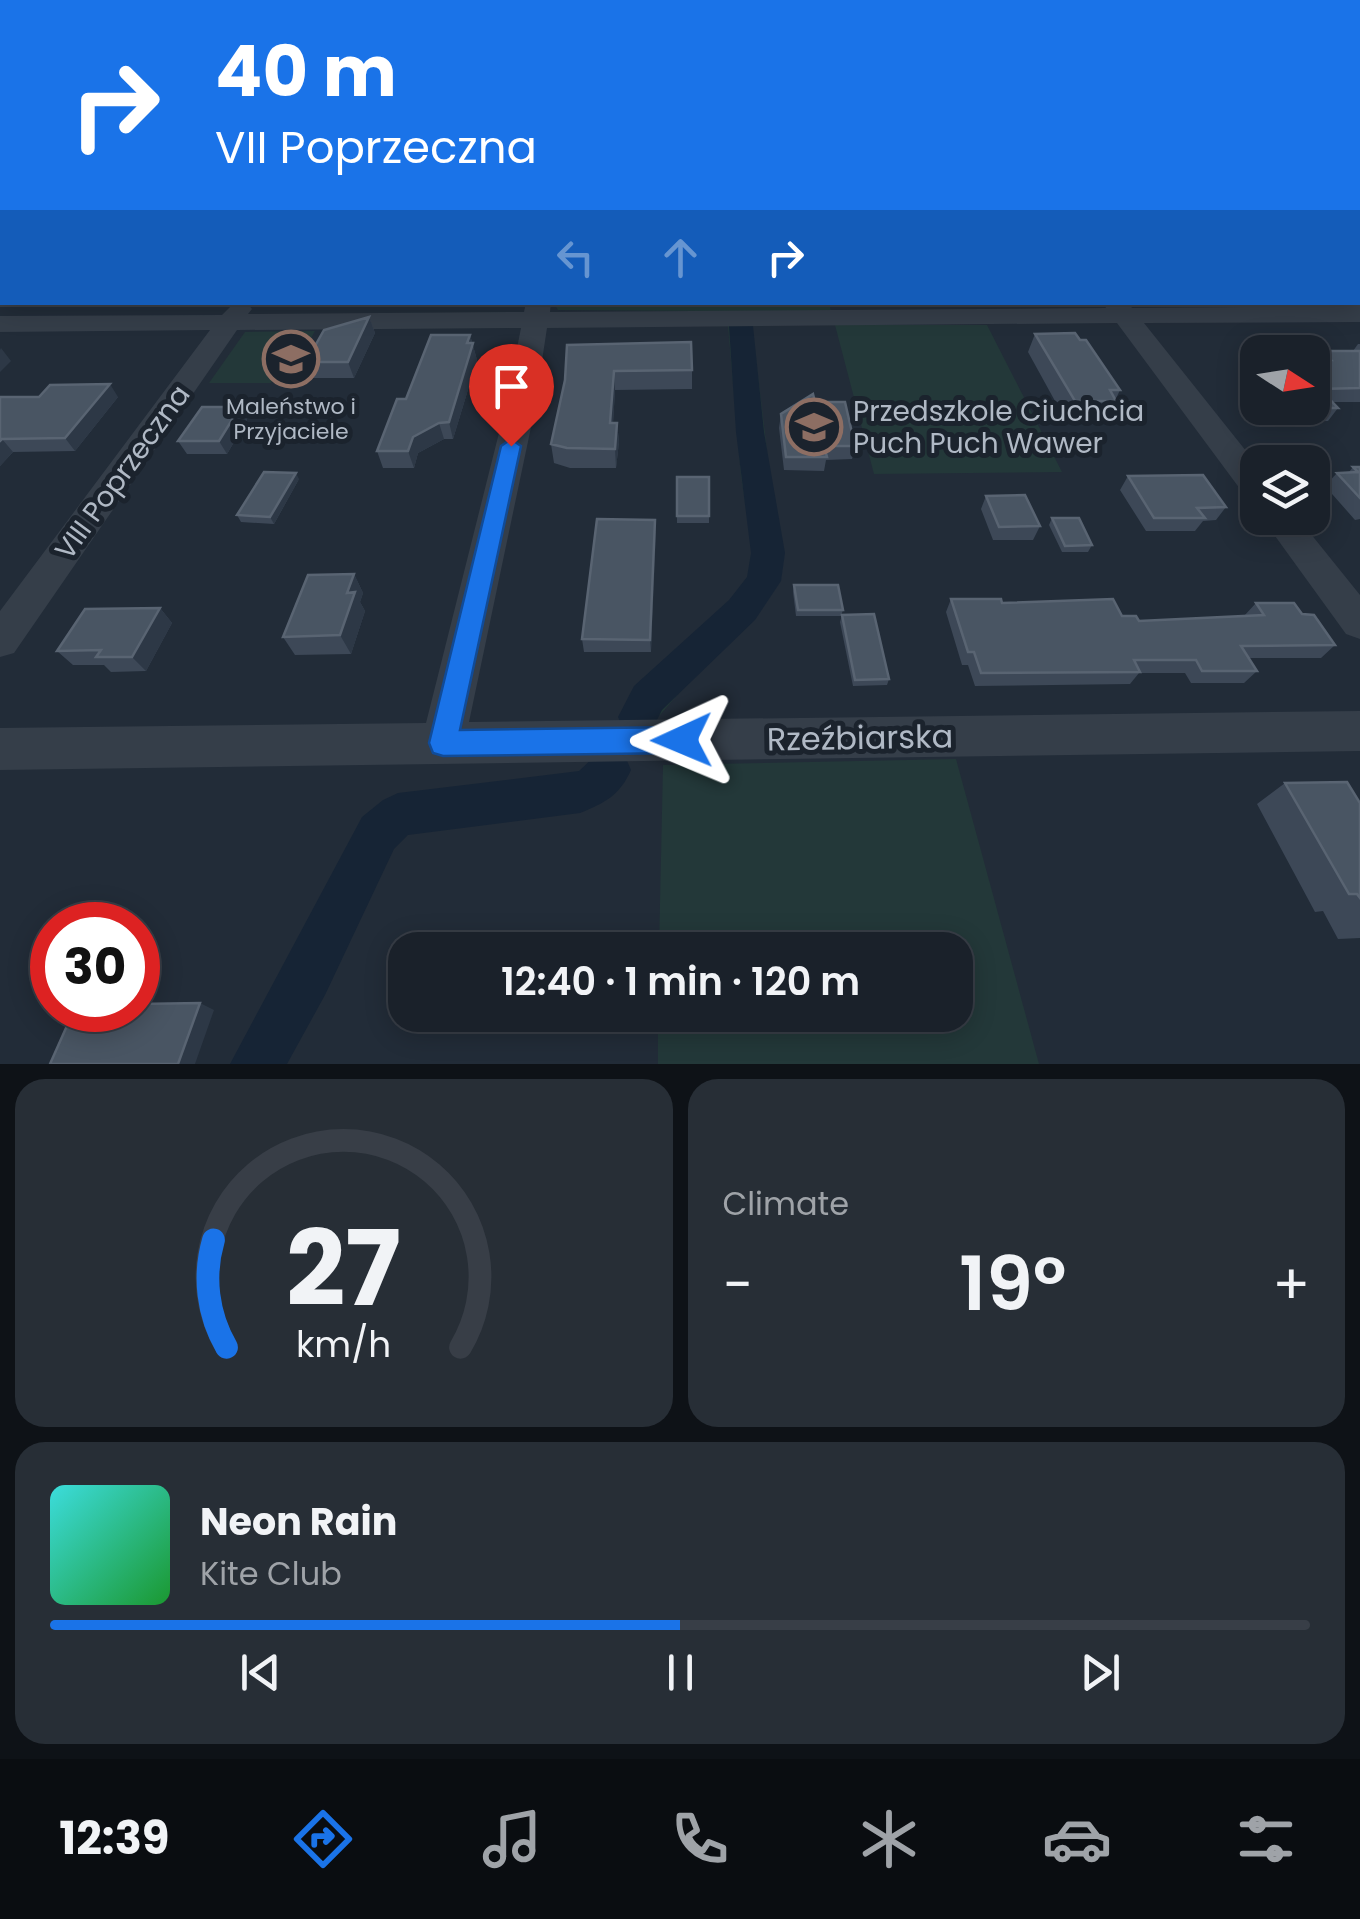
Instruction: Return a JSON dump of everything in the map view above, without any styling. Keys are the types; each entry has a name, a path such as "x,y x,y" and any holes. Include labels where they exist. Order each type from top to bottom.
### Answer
{"street":[{"path":"1120,309 1240,466"},
{"path":"0,324 237,312 1120,309 1360,314"},
{"path":"443,743 538,310"},
{"name":"VIII Poprzeczna","path":"0,641 237,312"},
{"path":"1292,535 1360,624"},
{"name":"Rzeźbiarska","path":"0,749 1360,731"}],"green space":[{"path":"555,305 830,305 831,312 558,310"},
{"path":"752,325 779,551 773,584 660,715 627,716 675,654 734,600 748,577 752,548 741,476 728,326"},
{"path":"835,325 987,325 1062,472 874,474"},
{"path":"315,331 303,352 278,352 271,365 282,365 271,383 209,383 245,332"},
{"path":"956,759 1039,1064 658,1064 658,1032 973,1032 973,932 659,932 663,765"}],"building":[{"path":"369,317 348,362 306,362 324,330"},
{"path":"1075,333 1080,340 1086,340 1120,390 1110,390 1116,401 1075,401 1035,334"},
{"path":"431,335 470,335 467,343 473,343 449,422 413,437 408,451 377,451 397,399 406,399"},
{"path":"691,342 692,370 614,371 610,423 617,423 615,449 551,444 565,380 567,345"},
{"path":"1330,351 1360,351 1360,388 1330,389"},
{"path":"110,384 65,438 0,441 0,397 39,397 50,385"},
{"path":"813,394 815,402 845,402 855,446 824,446 827,457 786,457 781,414"},
{"path":"202,407 240,407 219,441 178,441"},
{"path":"1353,467 1360,467 1360,498 1337,473 1358,472"},
{"path":"264,472 296,473 270,517 237,515"},
{"path":"1203,475 1226,507 1197,508 1205,518 1154,518 1128,476"},
{"path":"677,477 709,477 709,516 677,516"},
{"path":"1025,495 1040,526 999,527 986,496"},
{"path":"1052,518 1079,518 1092,545 1065,546"},
{"path":"597,519 655,520 650,640 582,639"},
{"path":"354,574 347,593 355,592 340,635 283,637 308,575"},
{"path":"794,585 838,585 843,610 798,610"},
{"path":"951,599 1001,599 1002,603 1113,599 1122,616 1136,616 1139,621 1264,615 1256,603 1294,603 1302,614 1314,615 1335,645 1241,646 1257,671 1202,671 1196,660 1134,660 1140,672 981,673 974,652 968,652"},
{"path":"160,608 132,657 96,657 101,650 57,651 85,609"},
{"path":"874,614 889,679 855,680 842,615"},
{"path":"1347,782 1360,803 1360,898 1349,894 1285,783"},
{"path":"200,1003 178,1064 50,1064 64,1032 160,1032 160,1004"}],"waterway":[{"path":"638,717 648,698 742,610 764,581 768,553 750,432 741,326"},
{"path":"257,1064 307,977 378,833 398,815 580,792 598,784 610,770"}],"place":[{"name":"Maleństwo i Przyjaciele","path":"291,359"},
{"name":"Przedszkole Ciuchcia Puch Puch Wawer","path":"814,427"}],"route":[{"path":"511,446 443,743 682,740"}]}
